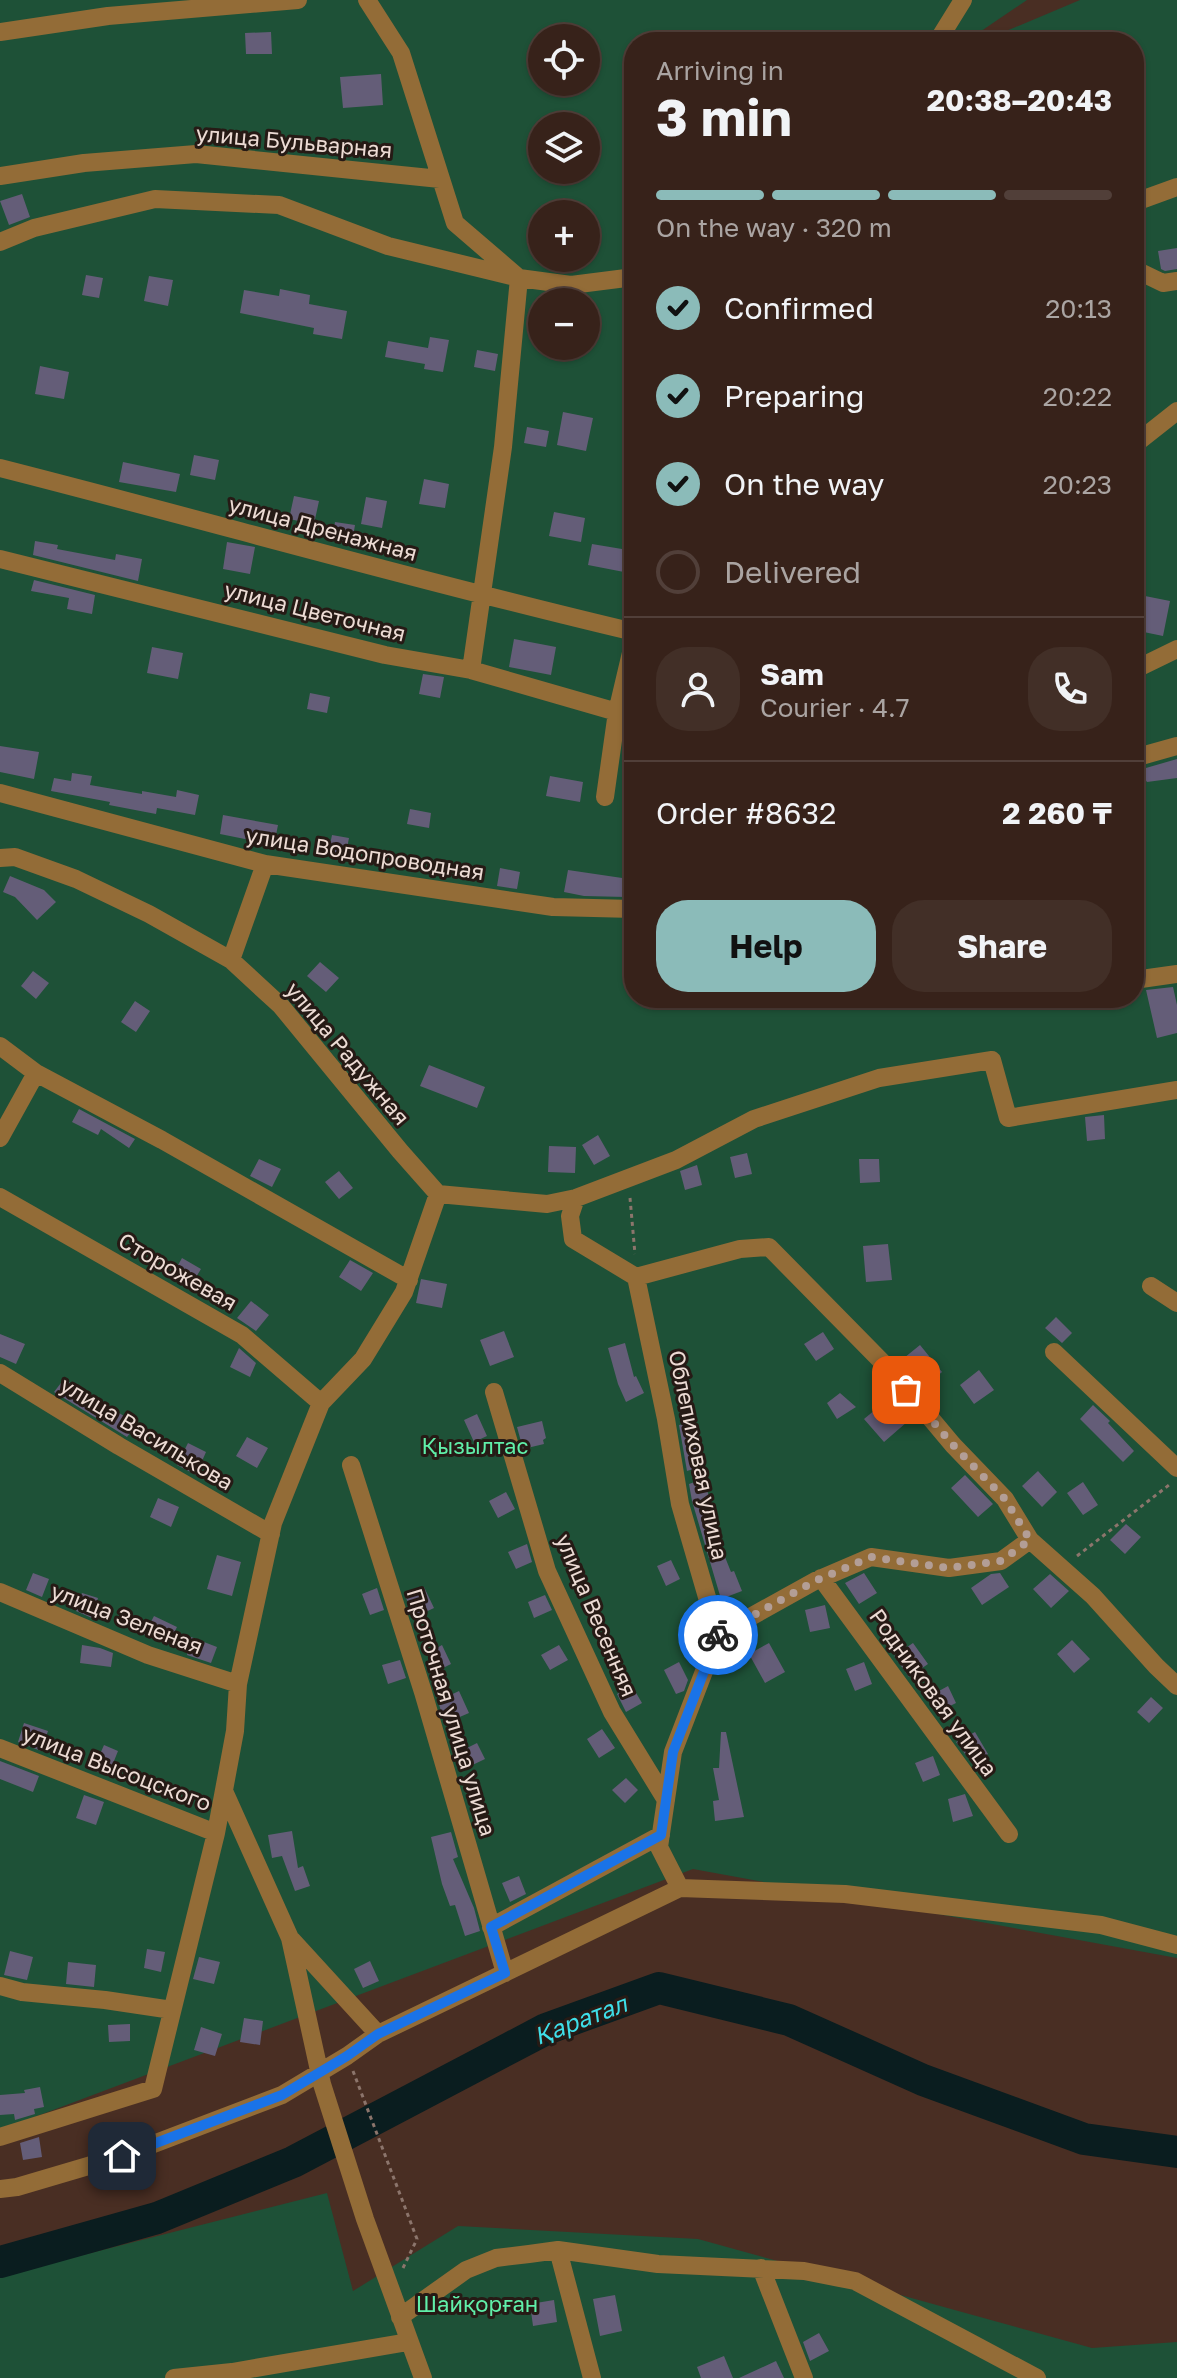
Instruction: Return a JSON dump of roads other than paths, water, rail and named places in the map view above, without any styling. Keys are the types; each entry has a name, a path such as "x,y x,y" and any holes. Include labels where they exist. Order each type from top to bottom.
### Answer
{"street":[{"path":"0,32 108,16 298,0"},
{"path":"367,0 401,53 455,223 519,278"},
{"path":"943,32 963,0"},
{"name":"улица Бульварная","path":"0,176 84,163 196,154 440,179"},
{"path":"1144,199 1177,187"},
{"path":"4,243 34,228 155,199 279,205 388,246 519,278 571,285 624,278"},
{"path":"1144,274 1163,283 1177,281"},
{"path":"471,670 503,447 519,278"},
{"path":"1144,437 1177,411"},
{"name":"улица Дренажная","path":"0,468 208,521 482,597 624,630"},
{"name":"улица Цветочная","path":"0,559 385,655 471,670 617,712"},
{"path":"1144,665 1177,649"},
{"path":"605,797 624,682"},
{"path":"1144,755 1177,746"},
{"name":"улица Водопроводная","path":"0,793 265,864 553,907 624,909"},
{"name":"улица Радужная","path":"0,858 15,857 76,879 149,914 231,960 281,1006 438,1194"},
{"path":"231,960 265,864"},
{"path":"1144,979 1177,974"},
{"path":"0,1046 36,1073 162,1140 409,1280"},
{"path":"0,2137 153,2089 216,1833 235,1731 238,1684 273,1523 321,1403 363,1359 404,1292 438,1194 547,1204 576,1198 676,1160 754,1119 879,1078 992,1060 1008,1118 1177,1090"},
{"path":"0,1138 36,1073"},
{"name":"Сторожевая","path":"0,1197 242,1335 321,1403"},
{"path":"576,1198 570,1216 573,1239 636,1277 740,1249 769,1247 891,1371 953,1445 1005,1499 1030,1540 1093,1596 1177,1686"},
{"name":"Облепиховая улица","path":"636,1277 666,1419 680,1504 718,1635"},
{"path":"1151,1286 1177,1303"},
{"path":"1054,1352 1177,1468"},
{"name":"улица Василькова","path":"0,1373 271,1534"},
{"name":"улица Весенняя","path":"494,1392 547,1571 612,1712 666,1800"},
{"name":"Проточная улица улица","path":"351,1465 423,1692 505,1973"},
{"path":"680,1888 659,1847 673,1752 718,1635 821,1578 871,1557 949,1568 1001,1561 1030,1540"},
{"name":"Родниковая улица","path":"821,1578 1009,1834"},
{"name":"улица Зеленая","path":"0,1592 148,1655 238,1684"},
{"name":"улица Высоцского","path":"0,1748 216,1833"},
{"path":"224,1791 290,1938 321,2078 365,2219 423,2378"},
{"path":"491,1927 661,1835"},
{"path":"0,2189 17,2187 122,2156 321,2078 378,2034 680,1888 845,1894 1101,1925 1177,1945"},
{"path":"290,1938 378,2034"},
{"path":"0,1986 22,1992 172,2010"},
{"path":"400,2317 466,2270 496,2258 558,2250 658,2264 804,2271 855,2281 1037,2378"},
{"path":"558,2250 592,2378"},
{"path":"761,2268 804,2378"},
{"path":"174,2378 232,2372 408,2342"}],"waterway":[{"name":"Қаратал","path":"0,2262 157,2218 293,2162 546,2029 659,1988 789,2020 923,2080 1084,2139 1177,2152"}],"park label":[{"name":"Қызылтас","path":"475,1445"},
{"name":"Шайқорған","path":"477,2303"}]}
